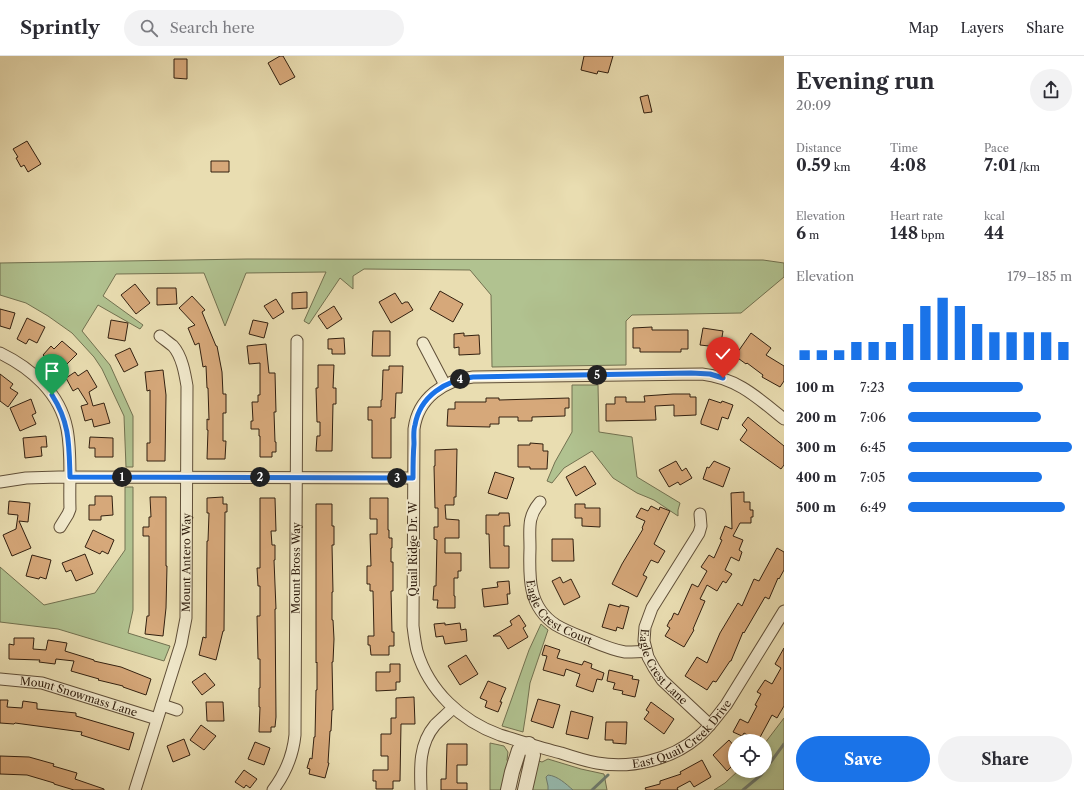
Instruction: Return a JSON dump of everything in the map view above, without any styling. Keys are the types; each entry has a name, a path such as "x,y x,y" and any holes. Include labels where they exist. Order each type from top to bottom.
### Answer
{"street":[{"name":"Mount Antero Way","path":"135,790 181,644 186,618 187,386 178,356 172,346 160,336"},
{"name":"Mount Bross Way","path":"273,790 281,779 286,768 295,735 297,340"},
{"path":"423,343 445,385"},
{"path":"0,353 21,364 46,386 55,400 67,427 69,444 70,509 60,527"},
{"name":"Quail Ridge Dr. W","path":"529,744 489,731 466,718 453,708 438,691 418,656 413,626 414,429 416,419 426,401 445,385 473,377 691,373 716,376 729,380 743,388 783,417"},
{"path":"0,482 26,478 70,477 413,478"},
{"name":"Eagle Crest Court","path":"540,502 535,508 530,519 530,573 532,589 536,602 541,610 558,626 596,642 624,652 646,651"},
{"name":"Eagle Crest Lane","path":"700,514 701,526 699,533 654,603 647,621 644,641 650,661 662,680 710,725"},
{"name":"East Quail Creek Drive","path":"529,744 597,763 618,765 650,761 677,750 697,738 726,705 784,611"},
{"name":"Mount Snowmass Lane","path":"0,679 42,683 157,719"},
{"path":"162,705 177,710"},
{"path":"420,790 421,755 424,743 435,725 453,708"},
{"path":"508,790 519,750 529,744 533,756 525,790"}],"green space":[{"path":"247,259 763,260 784,263 784,277 741,313 632,315 626,321 626,365 492,367 491,295 470,270 364,269 353,276 353,289 340,278 309,324 304,321 326,272 246,273 225,326 204,273 116,274 103,296 143,325 140,329 98,305 82,331 110,365 133,416 133,467 126,467 124,416 102,369 94,357 72,333 48,316 26,303 0,295 0,263"},
{"path":"572,385 598,385 599,432 632,437 637,477 680,503 678,516 654,500 637,493 613,478 592,451 564,468 552,483 547,481 555,462 572,432"},
{"path":"125,487 133,487 133,610 128,633 170,646 164,661 58,629 0,622 0,567 44,605 95,593 125,550"},
{"path":"541,624 548,630 530,683 523,732 502,726 529,650"},
{"path":"784,718 784,790 714,790 730,778 772,778 772,734"},
{"path":"490,743 504,746 508,752 507,760 509,763 503,790 490,790"},
{"path":"548,759 604,774 607,790 530,790 539,761 542,762"}],"water":[{"path":"548,775 565,783 573,790 548,790 546,777"}],"building":[{"path":"280,56 283,56 295,77 280,85 268,63"},
{"path":"584,56 613,56 608,73 598,71 597,74 581,70"},
{"path":"174,59 187,59 187,79 174,78"},
{"path":"648,95 652,112 644,113 640,97"},
{"path":"27,141 41,164 28,172 24,165 21,167 16,158 18,157 13,149"},
{"path":"211,161 229,161 229,172 211,172"},
{"path":"135,284 150,303 136,314 121,295"},
{"path":"157,288 176,288 177,304 157,305"},
{"path":"440,291 463,304 453,322 430,309"},
{"path":"307,292 307,308 292,309 292,293"},
{"path":"395,293 402,304 408,302 413,310 391,323 379,302"},
{"path":"192,296 205,310 202,312 217,346 222,372 223,394 226,394 226,413 223,413 223,441 226,441 225,459 207,459 207,419 209,420 206,366 203,367 199,343 195,345 188,328 195,325 179,308"},
{"path":"276,299 284,312 273,319 264,306"},
{"path":"334,306 342,319 327,329 318,316"},
{"path":"0,309 15,313 10,329 0,326"},
{"path":"27,318 45,327 37,343 29,339 26,344 17,339"},
{"path":"111,320 128,323 125,341 108,338"},
{"path":"253,320 268,323 264,338 249,334"},
{"path":"652,327 652,330 688,330 688,349 681,349 681,352 640,352 640,348 633,348 633,328"},
{"path":"703,328 723,331 719,355 708,353 709,346 700,345"},
{"path":"373,331 390,331 390,356 372,356"},
{"path":"464,333 464,336 479,335 480,354 459,355 459,347 454,348 454,334"},
{"path":"751,333 771,348 766,355 784,366 784,381 780,387 762,377 763,375 735,356"},
{"path":"344,338 345,354 332,354 332,349 328,349 328,339"},
{"path":"62,341 77,354 63,368 57,363 54,365 43,355 51,346 54,349"},
{"path":"266,344 269,373 275,373 276,412 274,412 276,452 272,452 272,457 260,457 259,429 251,429 251,421 253,421 252,402 258,402 258,395 260,395 260,363 249,364 247,346"},
{"path":"130,348 138,365 124,372 115,355"},
{"path":"318,365 334,365 333,388 336,388 336,404 333,404 332,451 316,451 317,436 320,436 320,422 317,422 316,388 318,388"},
{"path":"389,366 403,366 402,393 396,393 395,418 391,418 391,458 372,458 372,420 368,420 368,407 381,407 383,370 389,370"},
{"path":"87,370 97,387 89,392 93,406 104,403 110,423 94,427 92,419 85,421 81,406 88,404 78,388 73,391 66,378 75,372 78,376"},
{"path":"163,370 166,395 165,461 147,461 147,443 150,443 150,390 147,391 145,372"},
{"path":"0,374 13,384 10,388 18,393 8,407 0,401"},
{"path":"690,394 690,397 696,397 696,415 674,416 674,405 655,406 656,420 606,421 606,404 615,404 615,397 626,397 626,402 645,402 644,396"},
{"path":"486,398 499,398 499,400 569,398 569,408 565,408 565,416 532,417 532,421 518,421 518,417 499,417 499,424 490,424 490,427 447,426 448,409 455,409 455,402 486,402"},
{"path":"31,399 36,413 32,415 36,424 20,431 10,408"},
{"path":"709,399 721,403 722,401 733,405 728,419 722,417 718,430 701,424"},
{"path":"748,417 784,446 784,465 781,469 740,440 747,430 742,425"},
{"path":"46,436 47,447 41,447 42,456 25,458 23,438"},
{"path":"90,437 113,438 113,457 95,457 95,448 89,448"},
{"path":"530,443 543,444 543,451 548,451 547,469 518,467 518,445 530,445"},
{"path":"457,449 456,497 454,497 454,505 445,505 446,519 459,520 459,538 445,538 445,553 461,553 461,571 458,571 458,578 454,578 455,608 437,608 438,600 433,600 434,586 436,586 437,540 434,539 434,527 438,527 438,508 435,508 435,450"},
{"path":"676,461 682,471 686,468 692,478 680,485 678,482 669,487 659,470"},
{"path":"714,461 730,468 723,487 703,479 707,467 709,468"},
{"path":"585,466 596,484 576,496 566,477"},
{"path":"495,472 514,478 507,499 488,493"},
{"path":"744,492 744,502 750,502 750,510 753,510 753,517 751,517 751,523 740,523 733,536 743,540 739,550 742,552 739,561 731,557 725,570 732,574 726,583 723,581 717,591 707,585 700,599 705,601 693,629 694,630 684,647 665,636 670,628 667,626 674,613 678,615 692,584 698,587 707,571 701,567 709,555 714,558 722,540 720,539 725,526 732,529 731,493"},
{"path":"95,496 112,496 113,515 101,516 101,520 89,520 89,505 95,505"},
{"path":"150,497 166,497 167,566 166,608 163,636 145,634 147,616 149,616 149,536 143,536 143,527 149,527 149,517 151,517"},
{"path":"223,497 223,504 227,504 227,512 225,512 224,631 216,660 199,655 203,637 206,638 207,541 209,513 207,513 207,498"},
{"path":"260,498 275,498 276,531 271,531 272,545 275,545 276,717 275,727 271,727 271,732 259,732 260,659 258,659 257,616 260,616 260,586 258,586 257,568 260,568"},
{"path":"370,498 388,498 388,530 389,538 392,538 391,562 393,562 393,591 391,591 392,632 394,632 394,646 389,646 389,655 371,655 370,645 368,645 368,636 374,636 373,591 370,591 370,584 367,584 367,566 371,566 370,534 377,534 377,519 370,519"},
{"path":"9,501 30,503 28,522 19,521 31,548 12,556 3,535 16,529 18,515 8,514"},
{"path":"316,504 332,504 332,526 334,526 334,545 332,545 332,620 334,639 332,662 333,710 330,731 329,763 325,778 309,774 310,769 307,768 310,758 312,759 315,737 317,690"},
{"path":"575,504 585,504 585,508 600,508 600,527 582,526 582,518 575,518"},
{"path":"651,506 659,510 660,507 670,511 654,544 665,551 658,563 651,560 643,575 647,577 637,597 612,584 643,529 642,528 645,521 636,517 641,508 648,511"},
{"path":"499,513 509,513 510,526 504,526 504,546 509,546 509,568 490,568 489,534 486,534 486,515 499,515"},
{"path":"93,530 114,540 108,554 102,551 100,554 85,547"},
{"path":"552,539 573,539 574,561 552,561"},
{"path":"777,548 784,552 784,570 779,579 778,578 769,599 765,597 744,633 743,632 731,661 716,682 713,681 707,690 685,676 697,657 707,663 720,633 738,603 742,606 754,579 759,581"},
{"path":"85,554 93,574 76,581 71,570 66,572 62,563"},
{"path":"32,555 51,560 46,579 26,576"},
{"path":"560,577 563,583 571,579 580,597 564,605 552,581"},
{"path":"509,581 510,594 507,594 508,604 484,607 482,589 498,587 497,582"},
{"path":"609,604 620,607 620,605 629,607 623,629 617,627 616,631 602,627"},
{"path":"519,615 526,626 523,628 528,637 508,649 500,636 493,636 512,625 510,621"},
{"path":"445,623 445,625 460,623 461,630 466,629 467,641 445,644 443,636 436,637 434,624"},
{"path":"14,638 34,638 33,649 46,650 48,640 67,643 65,651 94,661 121,667 151,679 146,695 123,686 71,671 74,661 56,659 55,664 39,662 40,660 9,659 9,644 14,645"},
{"path":"545,645 560,650 557,658 582,665 584,661 592,664 591,668 604,673 602,680 597,679 593,692 576,686 580,674 566,669 564,676 543,670 547,656 542,655"},
{"path":"784,648 784,706 777,718 772,715 762,734 738,734 733,732 740,719 748,723 757,706 755,705 761,694 757,692 765,680 772,684 781,668 775,664"},
{"path":"466,655 478,674 460,685 448,666"},
{"path":"390,664 400,664 400,682 396,682 396,690 376,691 376,672 390,672"},
{"path":"609,670 633,676 632,679 639,680 635,697 622,694 623,691 613,689 615,683 607,681"},
{"path":"205,673 215,685 202,695 192,682"},
{"path":"488,681 506,688 500,702 502,702 498,712 485,707 487,701 480,698"},
{"path":"414,697 415,724 401,724 400,781 393,781 393,789 376,789 376,781 373,781 373,770 388,770 388,756 381,756 381,734 391,734 391,718 396,718 396,698"},
{"path":"538,699 560,705 553,728 531,721"},
{"path":"0,700 8,700 7,707 22,708 23,701 37,703 37,709 76,713 76,716 134,733 129,750 81,735 82,732 15,723 0,723"},
{"path":"206,702 223,702 224,721 207,721"},
{"path":"651,702 674,719 664,734 644,719 649,712 646,710"},
{"path":"571,711 593,717 588,739 566,734"},
{"path":"606,722 627,722 626,744 613,743 613,740 605,740"},
{"path":"201,725 216,736 204,750 190,740"},
{"path":"184,739 190,755 173,762 167,746"},
{"path":"728,741 727,771 713,755"},
{"path":"255,742 270,748 264,765 248,759"},
{"path":"447,744 467,744 467,765 457,765 457,783 467,783 467,790 441,790 441,779 446,779"},
{"path":"0,756 29,757 54,764 53,766 77,773 75,779 104,790 74,790 27,775 0,774"},
{"path":"702,760 711,777 694,787 690,781 677,788 678,790 646,790 645,788 660,784 660,781 681,774 680,772"},
{"path":"244,770 257,779 250,788 246,785 244,788 235,782"}],"waterway":[{"path":"772,760 784,744"},
{"path":"592,790 608,775"},
{"path":"743,790 757,778"}],"route":[{"path":"52,395 67,427 70,477 413,478 414,429 418,414 422,406 432,394 450,382 473,377 691,373 710,374 723,378"}]}
